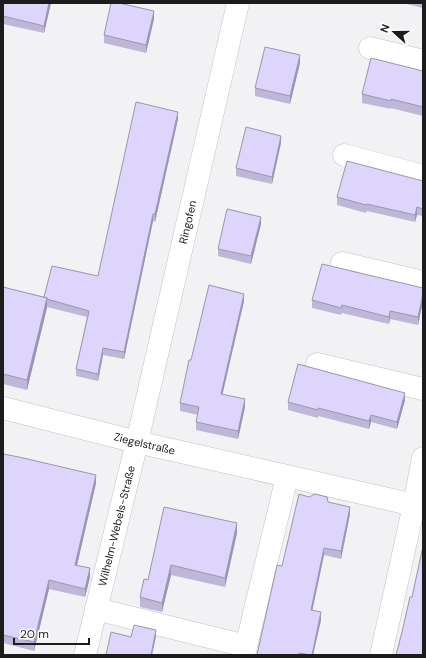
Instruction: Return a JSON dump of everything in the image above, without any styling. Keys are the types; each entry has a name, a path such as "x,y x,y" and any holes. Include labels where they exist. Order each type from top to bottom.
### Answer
{"street":[{"name":"Ringofen","path":"137,442 238,3"},
{"path":"370,48 423,60"},
{"path":"344,155 423,176"},
{"path":"342,263 423,282"},
{"path":"317,364 423,389"},
{"name":"Ziegelstraße","path":"3,408 137,442 419,506"},
{"name":"Wilhelm-Webels-Straße","path":"85,655 137,442"},
{"path":"381,655 419,506 423,458"},
{"path":"96,609 245,651 287,476"}],"building":[{"path":"3,3 49,3 44,26 3,16"},
{"path":"111,3 119,3 154,11 146,45 104,35"},
{"path":"265,47 300,55 290,96 255,88"},
{"path":"371,58 423,71 423,107 362,94"},
{"path":"136,102 178,112 155,214 153,214 124,352 103,348 98,374 76,369 89,311 44,297 52,266 98,276"},
{"path":"246,127 281,136 272,177 236,168"},
{"path":"347,161 423,181 423,209 417,207 415,215 366,205 337,197"},
{"path":"227,209 261,217 251,256 218,249"},
{"path":"322,264 423,288 418,317 390,311 389,317 342,305 341,308 312,300"},
{"path":"209,285 244,294 221,394 245,399 238,431 196,422 199,407 180,403 189,360 191,360"},
{"path":"3,287 47,298 27,380 3,374"},
{"path":"298,364 405,393 397,422 371,415 369,421 288,402"},
{"path":"3,454 96,475 75,565 90,568 85,589 49,580 34,642 3,635"},
{"path":"299,494 309,497 315,494 327,497 328,502 350,507 341,551 324,548 311,610 321,612 312,655 299,653 299,655 257,655 277,565 282,566"},
{"path":"164,507 237,523 225,578 171,565 162,603 140,597 144,579 148,580"},
{"path":"423,546 423,655 396,655 410,597 412,597"},
{"path":"134,625 156,630 151,655 106,655 111,632 131,637"}]}
